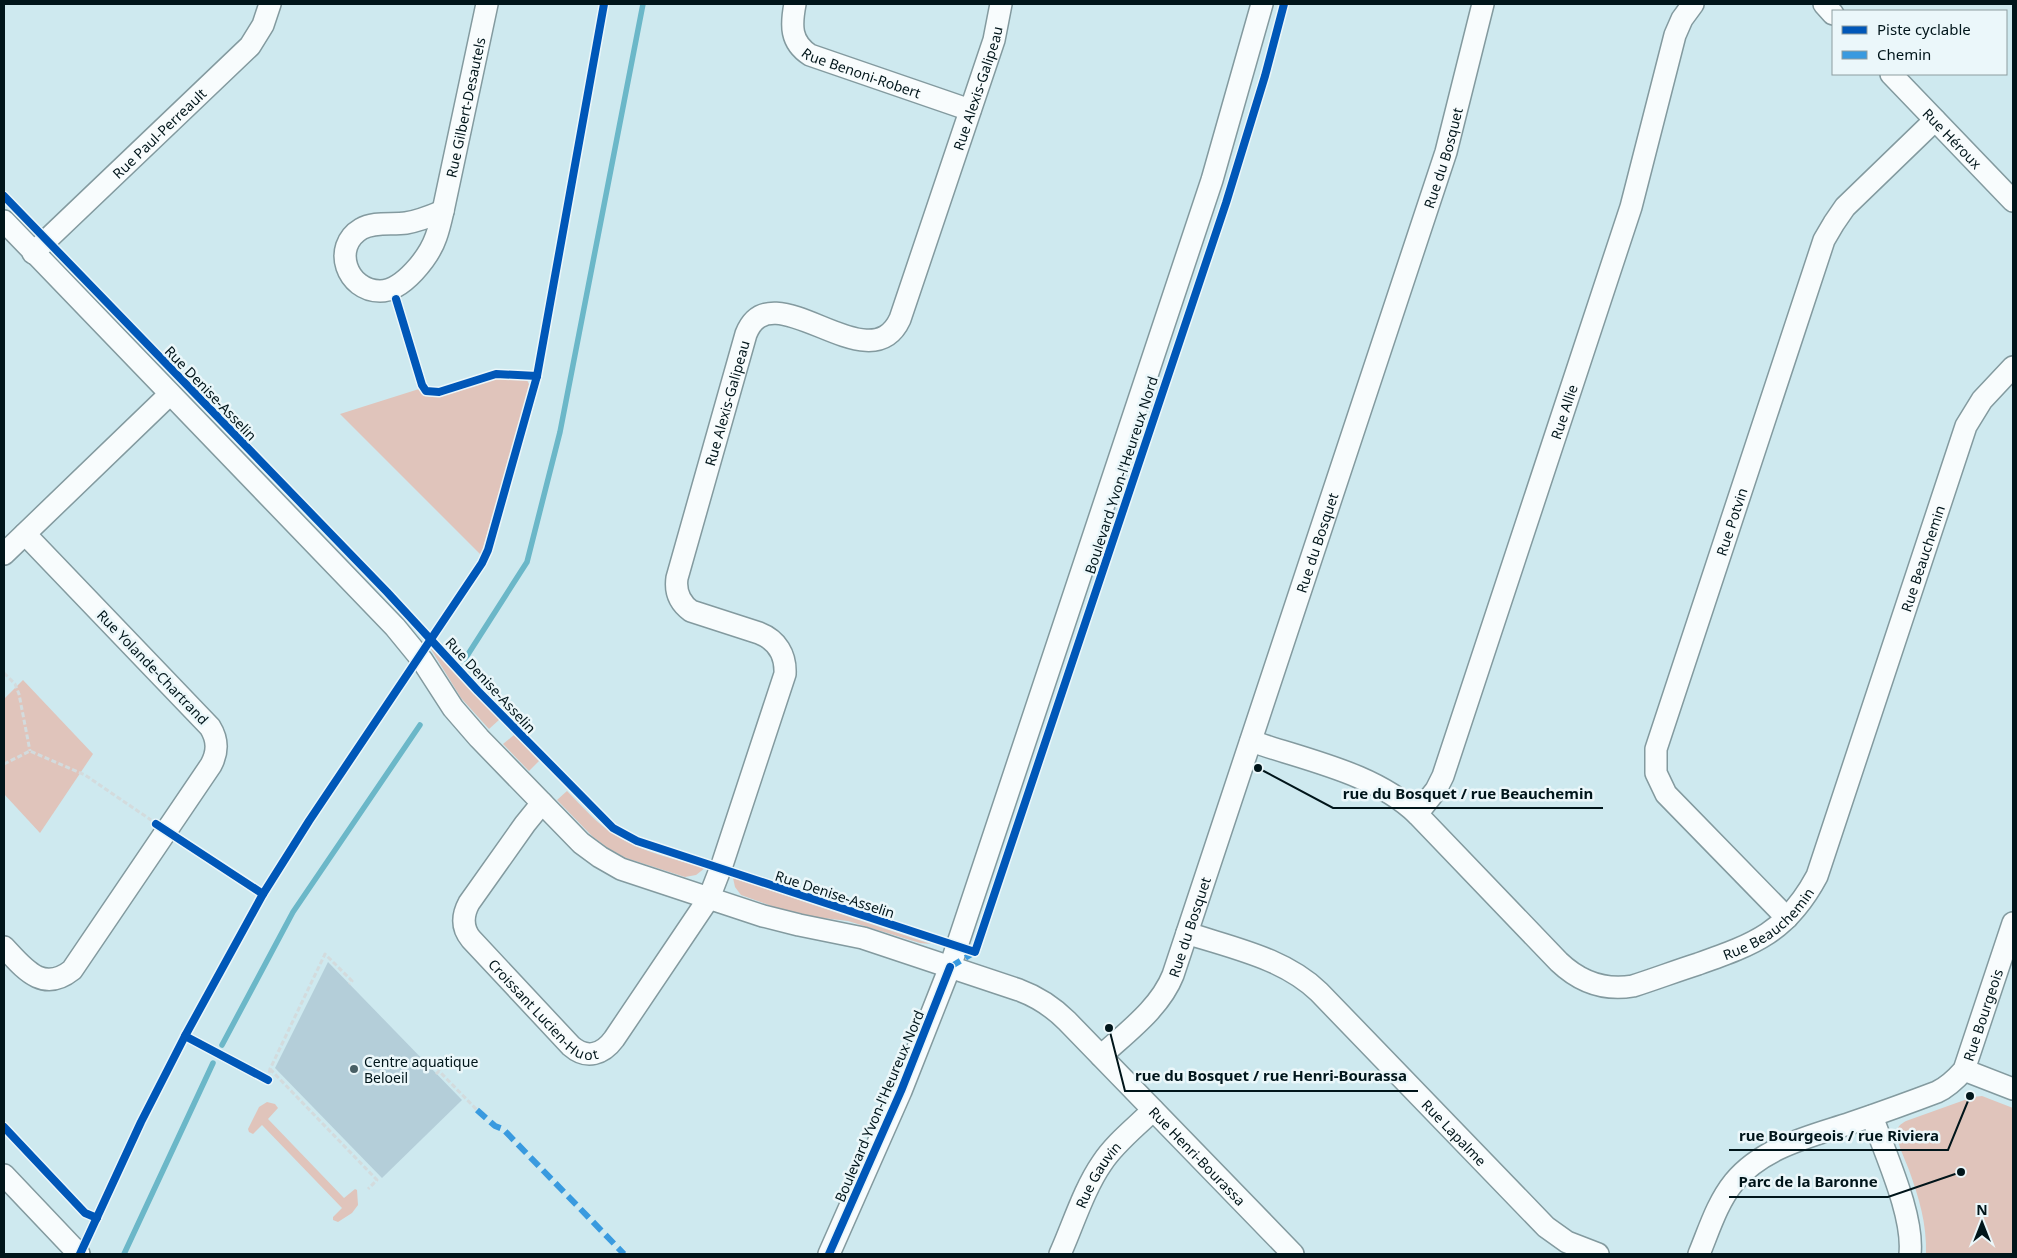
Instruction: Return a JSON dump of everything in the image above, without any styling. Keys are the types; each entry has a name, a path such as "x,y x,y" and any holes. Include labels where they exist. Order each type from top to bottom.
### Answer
{"street":[{"name":"Rue Paul-Perreault","path":"33,253 250,46 263,25 270,4"},
{"name":"Rue Gilbert-Desautels","path":"443,211 405,223 370,225 360,230 351,238 345,255 346,267 352,277 361,285 371,290 382,291 397,286 417,268 432,246 443,211 488,4"},
{"name":"Rue Benoni-Robert","path":"795,4 792,23 793,34 801,48 810,55 970,110"},
{"name":"Rue Alexis-Galipeau","path":"709,898 771,717 785,669 781,652 770,638 691,611 683,604 677,589 678,578 746,334 751,324 758,317 774,312 863,341 881,339 890,333 900,319 994,40 1002,4"},
{"name":"Boulevard Yvon-l'Heureux Nord","path":"829,1254 901,1090 950,967 1212,180 1262,4"},
{"name":"Rue du Bosquet","path":"1101,1056 1162,996 1170,982 1446,152 1483,4"},
{"name":"Rue Allie","path":"1417,814 1436,790 1443,776 1631,207 1675,35 1682,19 1693,4"},
{"name":"Rue Héroux","path":"1892,75 2013,201"},
{"name":"Rue Potvin","path":"1787,918 1666,794 1656,773 1656,749 1824,240 1845,207 1935,120"},
{"path":"4,222 406,639 453,708 479,738 581,843 611,864 639,875 780,921 863,938 950,967"},
{"name":"Rue Beauchemin","path":"1250,741 1359,777 1380,786 1400,798 1568,970 1582,980 1598,986 1616,988 1633,986 1739,950 1762,938 1787,918 1806,894 1819,870 1966,426 1982,400 2013,367"},
{"path":"4,554 170,394"},
{"name":"Rue Yolande-Chartrand","path":"4,947 34,976 51,979 67,974 78,962 162,827 214,760 216,743 213,732 198,713 25,534"},
{"name":"Croissant Lucien-Huot","path":"542,803 524,824 469,903 464,914 464,924 471,939 575,1050 584,1054 594,1054 608,1047 709,898"},
{"name":"Rue Bourgeois","path":"1699,1254 1721,1202 1733,1183 1749,1167 1777,1149 1943,1089 1964,1070 2013,923"},
{"name":"Rue Lapalme","path":"1187,932 1278,963 1304,978 1546,1227 1567,1242 1598,1254"},
{"name":"Rue Henri-Bourassa","path":"950,967 1038,998 1062,1016 1293,1254"},
{"path":"1964,1070 2013,1089"},
{"name":"Rue Gauvin","path":"1060,1254 1099,1167 1117,1144 1153,1110"},
{"path":"1872,1116 1908,1220 1911,1240 1910,1254"},
{"path":"4,1176 79,1254"}],"path":[{"path":"4,673 15,684 19,694 30,751"},
{"path":"4,764 30,751 85,774 162,827"},
{"path":"276,1072 265,1079 326,954 352,981 349,984"},
{"path":"270,1069 276,1072 377,1180 368,1189"},
{"path":"436,1074 439,1071 444,1079 477,1110"}],"shaded area":[{"path":"520,378 527,380 530,386 481,555 340,414 419,389 429,397 437,397 495,379"},
{"path":"429,646 500,719 489,729 461,698"},
{"path":"23,680 93,754 40,833 4,794 4,699"},
{"path":"514,735 539,761 529,771 503,744"},
{"path":"567,791 602,826 625,841 658,854 705,868 696,875 685,877 626,858 608,848 592,836 557,800"},
{"path":"733,878 931,944 920,943 848,921 807,916 777,908 741,895 735,887"},
{"path":"1982,1096 2013,1108 2013,1254 1926,1254 1922,1211 1913,1180 1898,1142 1898,1129 1906,1121 1973,1097"},
{"path":"267,1102 275,1104 278,1108 268,1119 344,1198 355,1189 357,1190 358,1205 352,1213 338,1222 333,1220 333,1217 342,1208 262,1125 253,1134 249,1132 248,1129 259,1107"}],"building":[{"name":"Centre aquatique Beloeil","path":"328,962 462,1100 382,1178 275,1068"}],"waterway":[{"path":"465,659 527,562 560,432 643,4"},
{"path":"222,1045 293,912 420,725"},
{"path":"124,1254 213,1063"}],"marked path":[{"path":"950,967 975,952"},
{"path":"477,1110 495,1126 503,1129 624,1254"}],"cycle path":[{"path":"80,1254 141,1122 185,1036 263,894 309,821 482,563 488,550 537,376 604,4"},
{"name":"Rue Denise-Asselin","path":"4,196 387,592 478,691 613,828 637,841 975,952 1226,203 1265,76 1284,4"},
{"path":"396,299 422,385 426,391 439,392 496,374 537,376"},
{"path":"156,824 263,894"},
{"path":"829,1254 901,1091 950,967"},
{"path":"185,1036 268,1080"},
{"path":"4,1127 85,1213 97,1218"}],"place":[{"name":"rue du Bosquet / rue Beauchemin","path":"1258,768"},
{"name":"rue du Bosquet / rue Henri-Bourassa","path":"1109,1028"},
{"name":"Centre aquatique Beloeil","path":"354,1069"},
{"name":"rue Bourgeois / rue Riviera","path":"1970,1096"},
{"name":"Parc de la Baronne","path":"1961,1172"}]}
